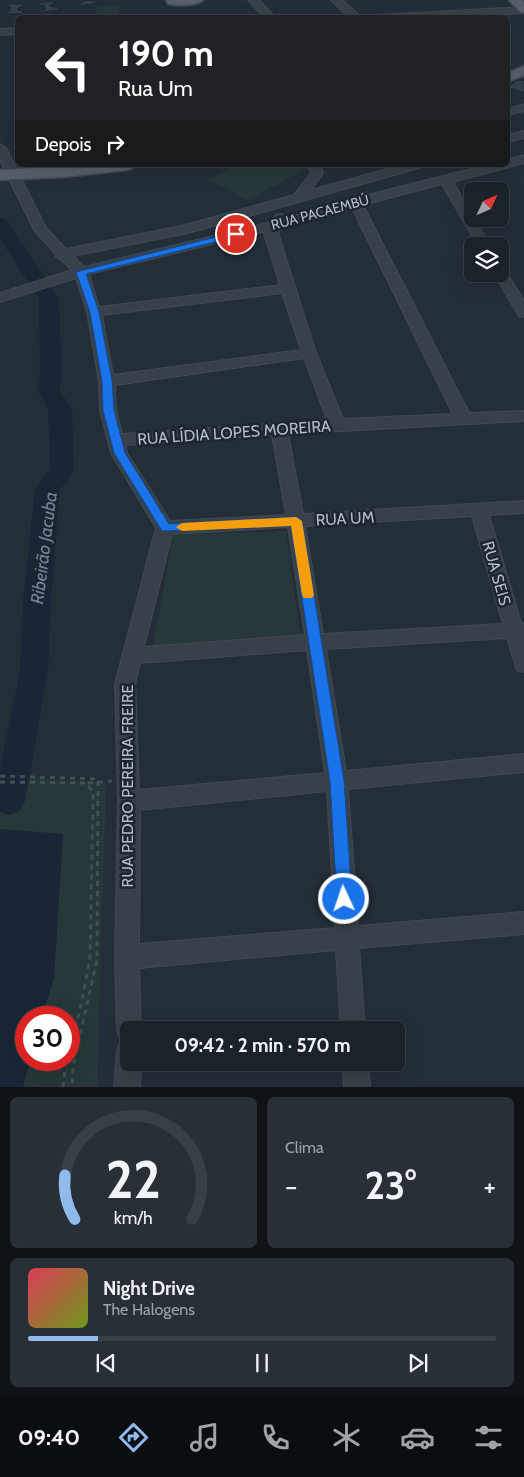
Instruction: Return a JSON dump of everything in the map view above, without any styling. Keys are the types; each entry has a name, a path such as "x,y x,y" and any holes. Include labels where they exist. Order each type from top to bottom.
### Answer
{"main road":[{"path":"171,1 197,0"},
{"path":"515,0 524,10"},
{"path":"171,1 182,12"},
{"path":"510,77 524,70"},
{"path":"7,175 104,167"}],"street":[{"path":"253,0 268,15"},
{"path":"336,0 353,15"},
{"path":"417,15 524,10"},
{"path":"490,11 505,15"},
{"path":"0,32 15,31"},
{"path":"510,111 524,107"},
{"path":"510,138 524,134"},
{"path":"0,148 7,175 40,230 60,254 81,272"},
{"path":"510,162 524,159"},
{"path":"314,167 316,173 311,183 274,225 271,233 309,353 337,425"},
{"path":"60,254 183,230 408,167"},
{"name":"RUA PACAEMBÚ","path":"0,298 81,272 274,225 493,167"},
{"path":"444,179 479,237"},
{"path":"355,202 464,420"},
{"name":"RUA LÍDIA LOPES MOREIRA","path":"81,272 94,312 107,381 108,410 116,440 337,425 524,416"},
{"path":"505,282 524,313"},
{"path":"94,312 287,288"},
{"path":"107,381 309,353"},
{"path":"279,430 316,642 337,781 352,1021"},
{"path":"116,440 119,453 166,528"},
{"name":"RUA UM","path":"166,528 524,507"},
{"name":"RUA SEIS","path":"479,511 519,630 524,664"},
{"name":"RUA PEDRO PEREIRA FREIRE","path":"129,1021 127,957 129,801 125,684 166,528"},
{"path":"132,656 316,642 519,630"},
{"path":"129,801 524,763"},
{"path":"127,957 524,923"},
{"path":"127,1087 128,1071"},
{"path":"356,1071 357,1087"}],"path":[{"path":"0,776 98,779 96,960 73,1066 72,1087"},
{"path":"0,782 86,783 128,780"},
{"path":"80,1010 90,958 93,792 91,786 86,783"},
{"path":"63,1087 65,1071"}],"shaded area":[{"path":"120,6 118,15 95,15 97,7"},
{"path":"233,167 298,167 305,170 247,200 209,179"},
{"path":"286,531 301,640 153,646 173,535"},
{"path":"0,777 106,782 97,1087 0,1087"}],"water":[{"path":"0,829 63,834 54,978 45,1006 15,1006 15,1071 27,1071 23,1087 0,1087"}],"building":[{"path":"84,0 97,3 80,6 78,4"},
{"path":"52,1 54,4 50,5 57,7 59,10 44,12 42,10 46,9 38,3"},
{"path":"8,4 23,4 23,7 18,8 18,10 23,11 22,14 7,14 11,7 8,7"},
{"path":"517,80 524,81 524,93 510,88 510,85"}],"waterway":[{"name":"Ribeirão Jacuba","path":"0,224 49,299 51,379 48,389 60,409 62,470 48,489 37,600 34,671 9,801"}],"slow traffic":[{"path":"182,527 296,521 308,595"}],"route":[{"path":"236,234 81,272 94,312 107,381 108,410 119,453 166,528 296,521 337,781 344,899"}]}
